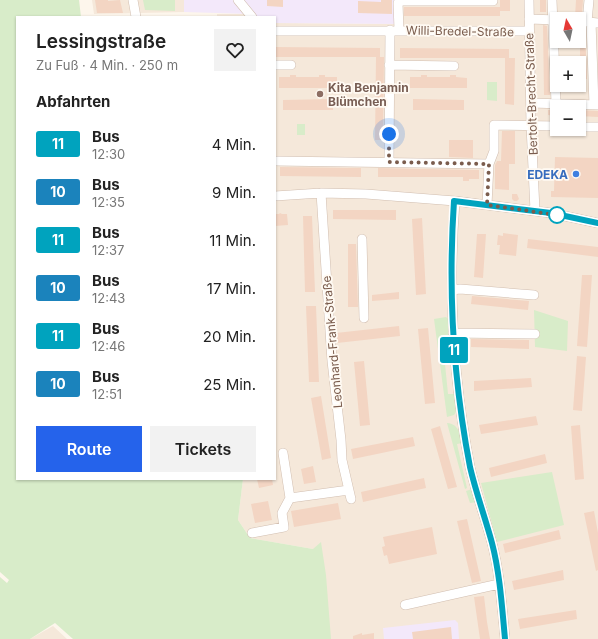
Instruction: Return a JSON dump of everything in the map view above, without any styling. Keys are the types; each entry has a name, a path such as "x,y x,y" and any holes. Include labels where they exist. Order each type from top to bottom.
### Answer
{"street":[{"path":"133,0 136,16"},
{"path":"238,0 250,16"},
{"path":"394,30 398,3 401,0 493,0"},
{"name":"Bertolt-Brecht-Straße","path":"529,0 530,103 535,211"},
{"path":"552,0 554,12"},
{"path":"586,104 596,105 588,0"},
{"path":"529,19 550,20"},
{"name":"Willi-Bredel-Straße","path":"389,162 389,65 394,30"},
{"name":"Willi-Bredel-Straße","path":"276,31 529,31"},
{"path":"555,48 556,100"},
{"path":"276,65 290,65"},
{"path":"389,65 454,66"},
{"path":"530,103 550,103"},
{"path":"490,209 489,164 494,151 494,125 550,126"},
{"path":"586,127 598,127"},
{"path":"276,160 489,164"},
{"path":"276,196 290,197 321,193 366,194 454,201 490,209 535,211 598,223"},
{"name":"Leonhard-Frank-Straße","path":"290,498 350,495 342,460 332,361 321,193"},
{"path":"454,201 452,234 452,333 456,377 461,418 471,468 492,544 502,596 505,639"},
{"path":"362,239 364,318"},
{"path":"452,290 534,295"},
{"path":"452,333 535,334"},
{"path":"252,533 284,527 282,513 290,498 283,453"},
{"path":"405,605 499,584"}],"shaded area":[{"path":"92,0 184,0 184,12 94,14"},
{"path":"184,0 401,0 398,24 276,23 276,16 184,12"},
{"path":"401,0 598,0 598,639 316,639 313,549 250,538 238,520 243,480 276,480 276,23 398,24"},
{"path":"217,14 249,14 250,16 217,16"},
{"path":"455,620 458,623 459,639 384,639 383,628"},
{"path":"53,626 67,639 30,639"}],"green space":[{"path":"0,0 79,0 81,16 16,16 16,480 243,480 238,520 250,538 313,549 321,542 326,575 331,639 73,639 55,623 30,639 0,639 0,577 7,583 9,580 0,572"},
{"path":"143,0 175,0 175,11 145,10"},
{"path":"487,82 497,82 497,101 487,100"},
{"path":"297,124 305,124 305,135 297,135"},
{"path":"534,310 568,321 567,351 535,347"},
{"path":"446,317 450,321 450,342 443,344 448,394 454,394 456,412 454,415 447,417 434,319"},
{"path":"447,423 456,427 462,443 457,444 467,488 465,489"},
{"path":"552,472 564,525 497,542 481,483"},
{"path":"472,489 477,502 470,503 466,491"}],"building":[{"path":"95,0 120,0 123,13 97,13"},
{"path":"267,0 283,0 283,7 267,6"},
{"path":"381,0 392,0 392,14 358,13 358,1 381,2"},
{"path":"500,0 510,0 510,11 500,11 500,16 404,16 404,7 500,7"},
{"path":"540,0 546,0 546,12 540,12"},
{"path":"576,0 583,0 582,12 575,12"},
{"path":"543,25 547,26 550,95 544,95"},
{"path":"276,47 380,48 380,57 384,57 383,140 375,140 376,57 276,57"},
{"path":"400,48 509,49 509,58 515,58 514,105 505,104 505,58 400,58"},
{"path":"580,48 586,48 587,79 586,56 580,56"},
{"path":"290,75 296,75 296,77 319,77 319,75 325,75 325,77 337,77 337,88 279,88 279,77 290,77"},
{"path":"421,75 427,75 427,77 450,77 450,75 456,75 456,77 467,78 467,88 410,88 410,77 421,77"},
{"path":"333,99 333,110 283,110 283,100"},
{"path":"413,99 464,100 464,110 413,110"},
{"path":"548,110 550,110 550,115 548,115"},
{"path":"586,110 598,111 598,117 586,116"},
{"path":"502,131 515,131 515,164 509,164 509,190 495,189 495,165 497,161 501,161"},
{"path":"449,140 473,140 473,158 449,157"},
{"name":"EDEKA","path":"555,157 598,158 598,198 551,197 551,191 554,191"},
{"path":"280,167 361,168 361,177 280,176"},
{"path":"378,168 479,170 479,179 469,179 469,181 463,181 463,177 378,177"},
{"path":"512,194 517,194 519,199 517,201 512,199"},
{"path":"333,210 396,210 396,220 333,219"},
{"path":"276,214 287,214 288,225 276,226"},
{"path":"303,216 312,216 315,292 305,292"},
{"path":"422,218 426,294 416,295 412,219"},
{"path":"503,233 518,235 516,256 499,254 500,245 497,245 498,235 503,236"},
{"path":"477,234 486,234 483,278 474,277"},
{"path":"528,239 598,247 598,257 527,248"},
{"path":"348,244 356,244 358,307 348,307"},
{"path":"582,275 592,275 587,347 577,346"},
{"path":"399,292 399,299 372,301 372,295"},
{"path":"472,296 529,301 528,310 471,304"},
{"path":"306,306 316,306 319,382 309,382"},
{"path":"399,326 400,336 337,343 336,333"},
{"path":"428,328 435,403 425,404 418,329"},
{"path":"471,339 529,340 529,349 471,347"},
{"path":"577,356 586,357 582,411 573,410"},
{"path":"364,361 370,425 360,426 354,362"},
{"path":"531,378 532,387 474,391 474,381"},
{"path":"321,396 331,458 322,460 311,398"},
{"path":"536,416 538,425 481,434 479,425"},
{"path":"580,425 584,479 575,480 571,426"},
{"path":"440,426 457,487 448,489 431,429"},
{"path":"413,437 415,446 353,459 351,449"},
{"path":"545,454 547,463 491,477 489,468"},
{"path":"313,466 316,482 304,484 301,469"},
{"path":"424,478 426,488 363,502 361,492"},
{"path":"257,480 272,480 273,485 259,488"},
{"path":"268,501 272,520 255,523 251,504"},
{"path":"338,503 341,519 294,527 291,511"},
{"path":"594,511 598,533 598,570 596,571 584,513"},
{"path":"467,519 481,581 472,583 457,521"},
{"path":"432,527 437,554 389,564 387,555 384,556 382,547 385,546 383,537"},
{"path":"559,530 561,539 505,553 503,544"},
{"path":"563,570 564,580 514,590 512,581"},
{"path":"484,596 490,639 480,639 474,597"},
{"path":"576,610 577,619 520,629 518,619"},
{"path":"451,627 452,639 413,639 412,632"},
{"path":"362,633 362,635 374,633 374,639 353,639 353,636"}],"bus line":[{"name":"11","path":"505,639 502,596 492,544 475,487 471,468 461,418 456,377 452,333 452,234 454,201 551,213 598,223"}],"place":[{"name":"Kita Benjamin Blümchen","path":"320,94"},
{"name":"EDEKA","path":"576,174"}],"route":[{"path":"389,134 389,162 489,164 489,193 487,205 557,215"}]}
